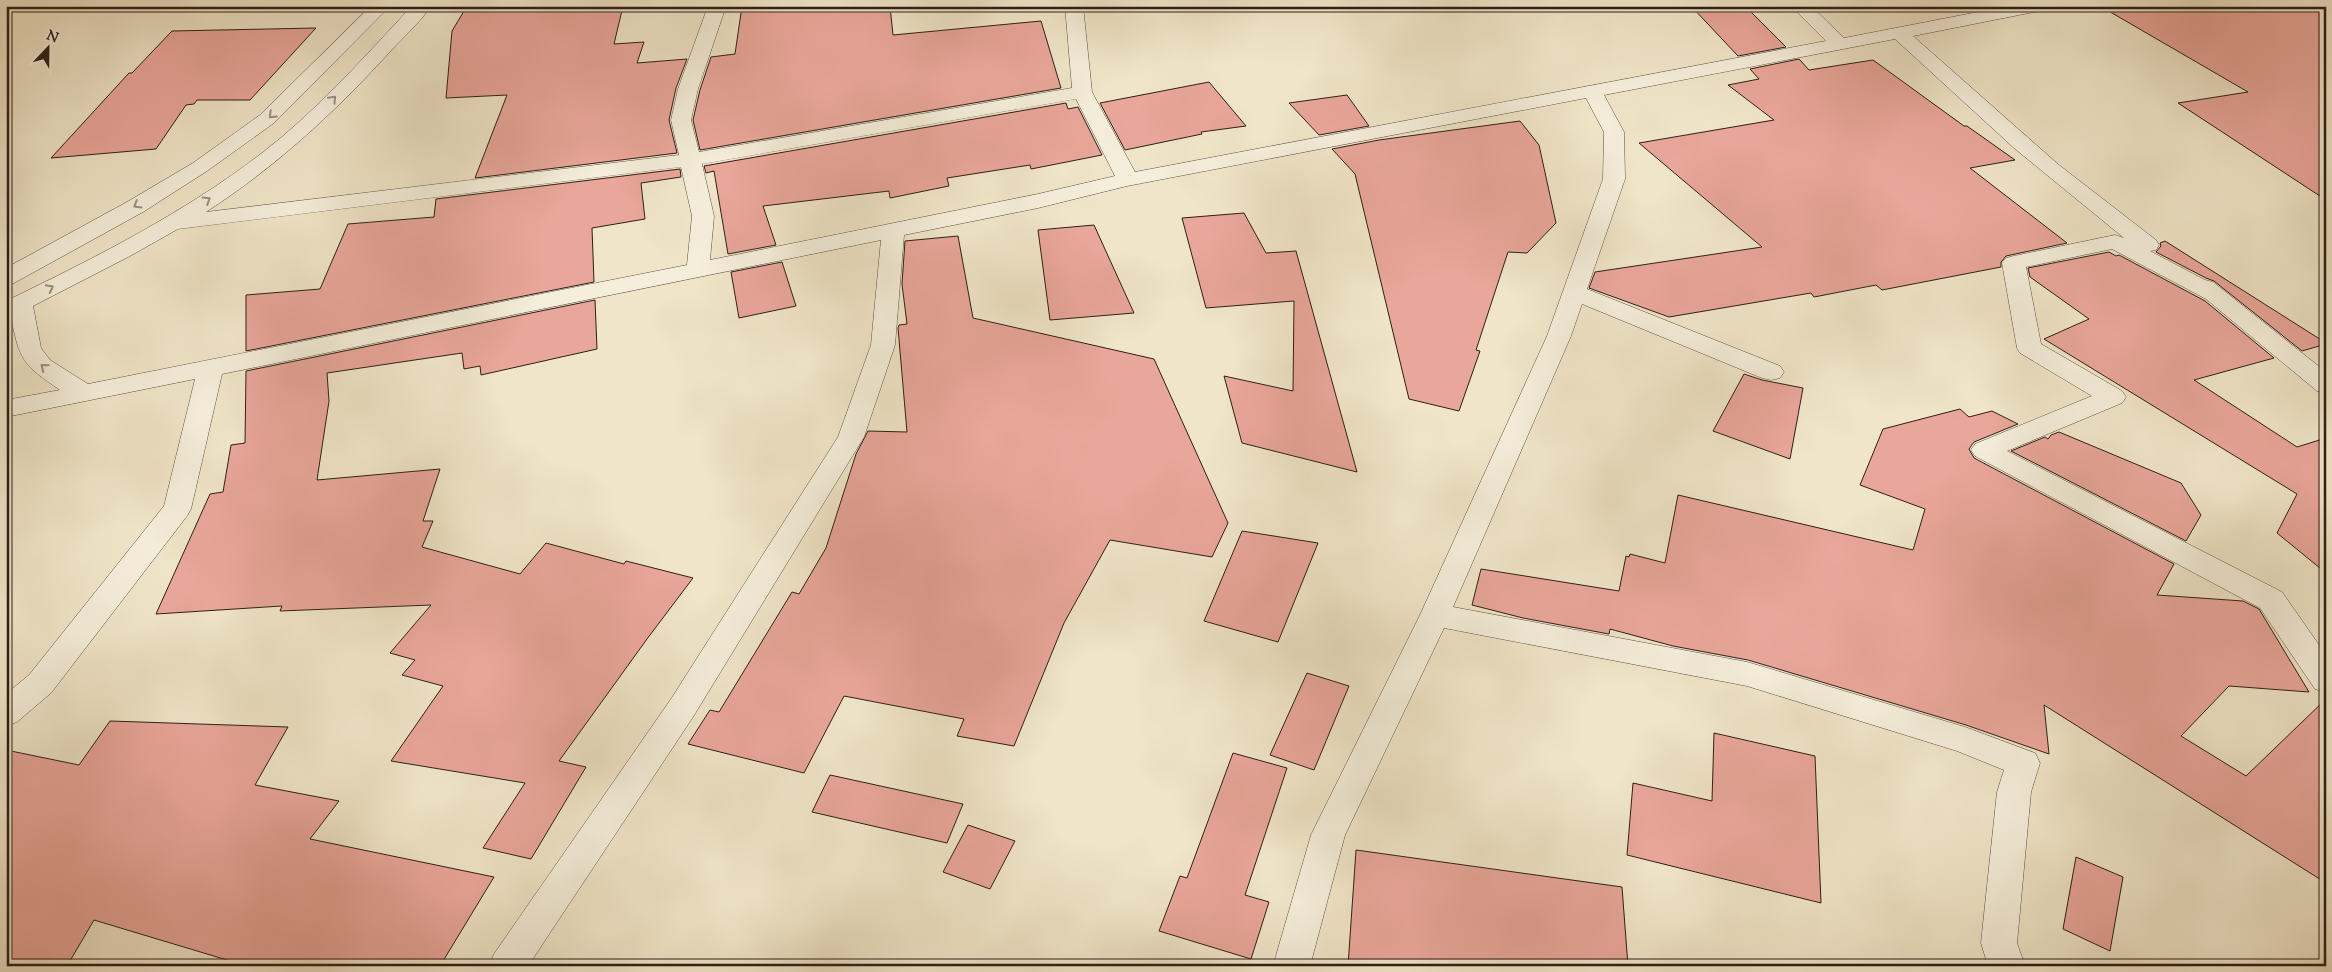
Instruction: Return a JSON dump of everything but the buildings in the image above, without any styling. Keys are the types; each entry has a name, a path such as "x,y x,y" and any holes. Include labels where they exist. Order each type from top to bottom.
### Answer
{"street":[{"path":"6,278 135,207 200,167 267,119 381,6"},
{"path":"85,394 41,366 29,348 14,306 171,223 245,176 304,129 422,6"},
{"path":"698,269 702,216 688,160 681,120 688,89 717,6"},
{"path":"1074,6 1082,92 1121,164 1127,180"},
{"path":"1800,6 1841,44"},
{"path":"6,409 1038,200 1127,180 2039,6"},
{"path":"1900,34 2004,130 2086,197 2219,297 2326,385"},
{"path":"337,50 379,51"},
{"path":"1291,966 1328,835 1435,615 1560,336 1575,293 1614,179 1614,132 1592,90"},
{"path":"171,223 688,160 1082,92"},
{"path":"507,966 682,708 851,437 883,345 893,229"},
{"path":"2219,297 2115,242 2014,263 2030,348 2113,397 1984,450 2271,600 2326,680"},
{"path":"1575,293 1771,372"},
{"path":"6,713 40,684 177,509 210,369"},
{"path":"1435,615 1747,674 1965,740 2023,763 2014,792 1999,943 2006,966"}]}
